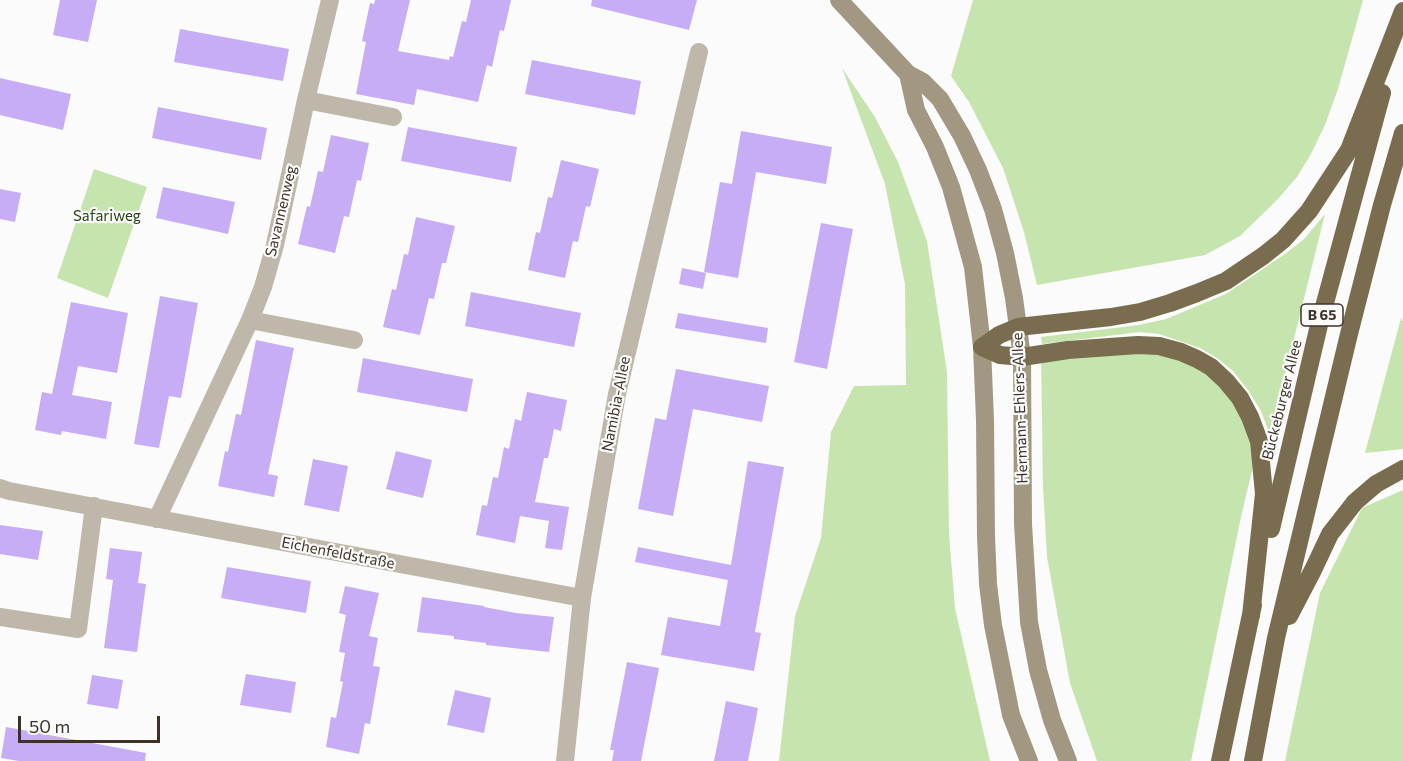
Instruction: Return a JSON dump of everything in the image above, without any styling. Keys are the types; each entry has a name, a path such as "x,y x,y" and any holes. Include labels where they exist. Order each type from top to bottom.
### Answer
{"highway":[{"path":"982,347 999,335 1018,327 1111,318 1170,303 1226,280 1283,240 1309,211 1349,150 1403,11"},
{"name":"Bückeburger Allee","path":"1220,761 1251,616 1319,325 1403,16"},
{"name":"B 65","path":"1253,761 1276,638 1352,323 1403,133"},
{"path":"982,347 1000,355 1022,357 1068,350 1159,346 1197,359 1211,367 1226,381 1240,398 1259,441 1264,494 1251,616"},
{"path":"1276,638 1330,534 1354,502 1376,484 1403,469"}],"street":[{"name":"Savannenweg","path":"157,519 250,320 263,287 275,245 330,0"},
{"name":"Hermann-Ehlers-Allee","path":"839,0 908,74 923,82 940,99 962,136 993,209 1014,298 1022,357 1023,524 1029,622 1038,670 1052,720 1068,761"},
{"name":"Namibia-Allee","path":"565,761 582,598 617,394 699,52"},
{"path":"908,74 916,110 935,147 951,187 973,267 982,347 986,420 988,584 993,625 1011,715 1029,761"},
{"path":"306,100 393,117"},
{"path":"250,320 354,340"},
{"name":"Eichenfeldstraße","path":"0,488 582,598"},
{"path":"0,617 78,630 94,506"}],"green space":[{"path":"973,0 1363,0 1338,89 1325,125 1311,154 1297,177 1240,236 1205,255 1037,285 1024,232 1003,168 969,102 951,76"},
{"path":"842,68 875,117 898,162 927,241 947,372 949,534 955,608 990,761 779,761 795,616 821,538 831,432 854,386 906,385 905,284 885,184"},
{"name":"Safariweg","path":"94,169 147,187 108,298 57,278"},
{"path":"1325,214 1270,435 1261,411 1233,371 1200,348 1159,334 1140,332 1042,344 1041,337 1139,325 1166,319 1226,294 1304,239"},
{"path":"1401,318 1403,321 1403,449 1365,453"},
{"path":"1138,345 1211,367 1259,441 1241,517 1191,761 1097,761 1070,683 1047,557 1043,486 1041,355"},
{"path":"1403,490 1403,761 1285,761 1320,593 1362,508"}],"building":[{"path":"60,0 97,0 88,42 53,35"},
{"path":"375,0 410,0 398,51 449,60 450,56 453,57 462,21 466,22 471,0 511,0 504,31 500,30 492,67 487,65 478,102 417,89 414,105 356,94 366,42 362,41 370,3 374,4"},
{"path":"592,0 697,0 689,30 591,6"},
{"path":"180,29 289,49 283,81 174,62"},
{"path":"532,60 641,81 635,115 525,94"},
{"path":"0,78 71,94 63,130 0,115"},
{"path":"158,107 267,128 261,160 152,138"},
{"path":"408,127 517,147 511,182 401,161"},
{"path":"741,131 832,147 826,184 756,172 738,278 704,272 720,182 732,184"},
{"path":"331,135 369,143 361,181 357,180 349,217 344,216 335,253 298,244 318,171 323,172"},
{"path":"561,160 599,169 590,207 586,206 578,242 573,241 565,278 528,270 536,232 540,233 548,197 552,198"},
{"path":"163,187 235,202 228,234 156,218"},
{"path":"0,189 21,193 15,222 0,219"},
{"path":"416,217 455,226 446,263 442,263 434,299 429,298 420,335 383,327 392,289 396,290 404,254 408,255"},
{"path":"821,223 853,229 827,369 794,362"},
{"path":"682,268 706,273 703,289 679,284"},
{"path":"471,292 581,313 574,347 465,326"},
{"path":"160,296 198,303 181,398 169,396 159,448 134,444"},
{"path":"71,302 128,313 117,373 78,366 72,395 112,402 106,439 62,431 61,435 35,430 42,392 52,394"},
{"path":"678,313 768,328 766,343 675,328"},
{"path":"256,340 294,348 268,474 278,476 274,497 218,486 236,414 241,415"},
{"path":"363,358 473,379 467,412 357,392"},
{"path":"676,369 769,386 762,422 693,409 673,516 638,509 655,418 666,420"},
{"path":"527,392 567,400 561,431 554,429 548,458 544,458 535,502 569,507 562,550 545,548 549,521 520,516 515,543 476,535 482,505 487,506 493,477 498,478 504,447 509,449 515,419 521,421"},
{"path":"396,451 432,460 423,498 386,489"},
{"path":"313,459 348,466 339,512 304,505"},
{"path":"748,461 784,467 755,632 761,633 754,671 661,655 668,617 720,626 728,580 635,562 638,547 731,565"},
{"path":"0,525 43,531 38,560 0,554"},
{"path":"110,548 142,552 138,583 146,584 137,652 104,648 113,580 106,579"},
{"path":"227,567 311,581 306,613 221,598"},
{"path":"345,586 379,593 369,636 378,638 373,666 380,667 370,724 365,723 359,754 326,747 331,717 336,718 343,682 340,681 345,653 339,652 346,615 339,613"},
{"path":"422,597 554,617 549,652 486,645 486,643 454,639 454,636 417,632"},
{"path":"627,662 659,668 641,761 612,761 614,750 610,750"},
{"path":"246,674 296,682 291,713 240,705"},
{"path":"92,675 123,680 118,709 87,704"},
{"path":"455,690 491,698 484,733 447,725"},
{"path":"726,701 758,708 748,761 714,761"},
{"path":"6,727 146,753 145,761 19,761 1,758"}]}
